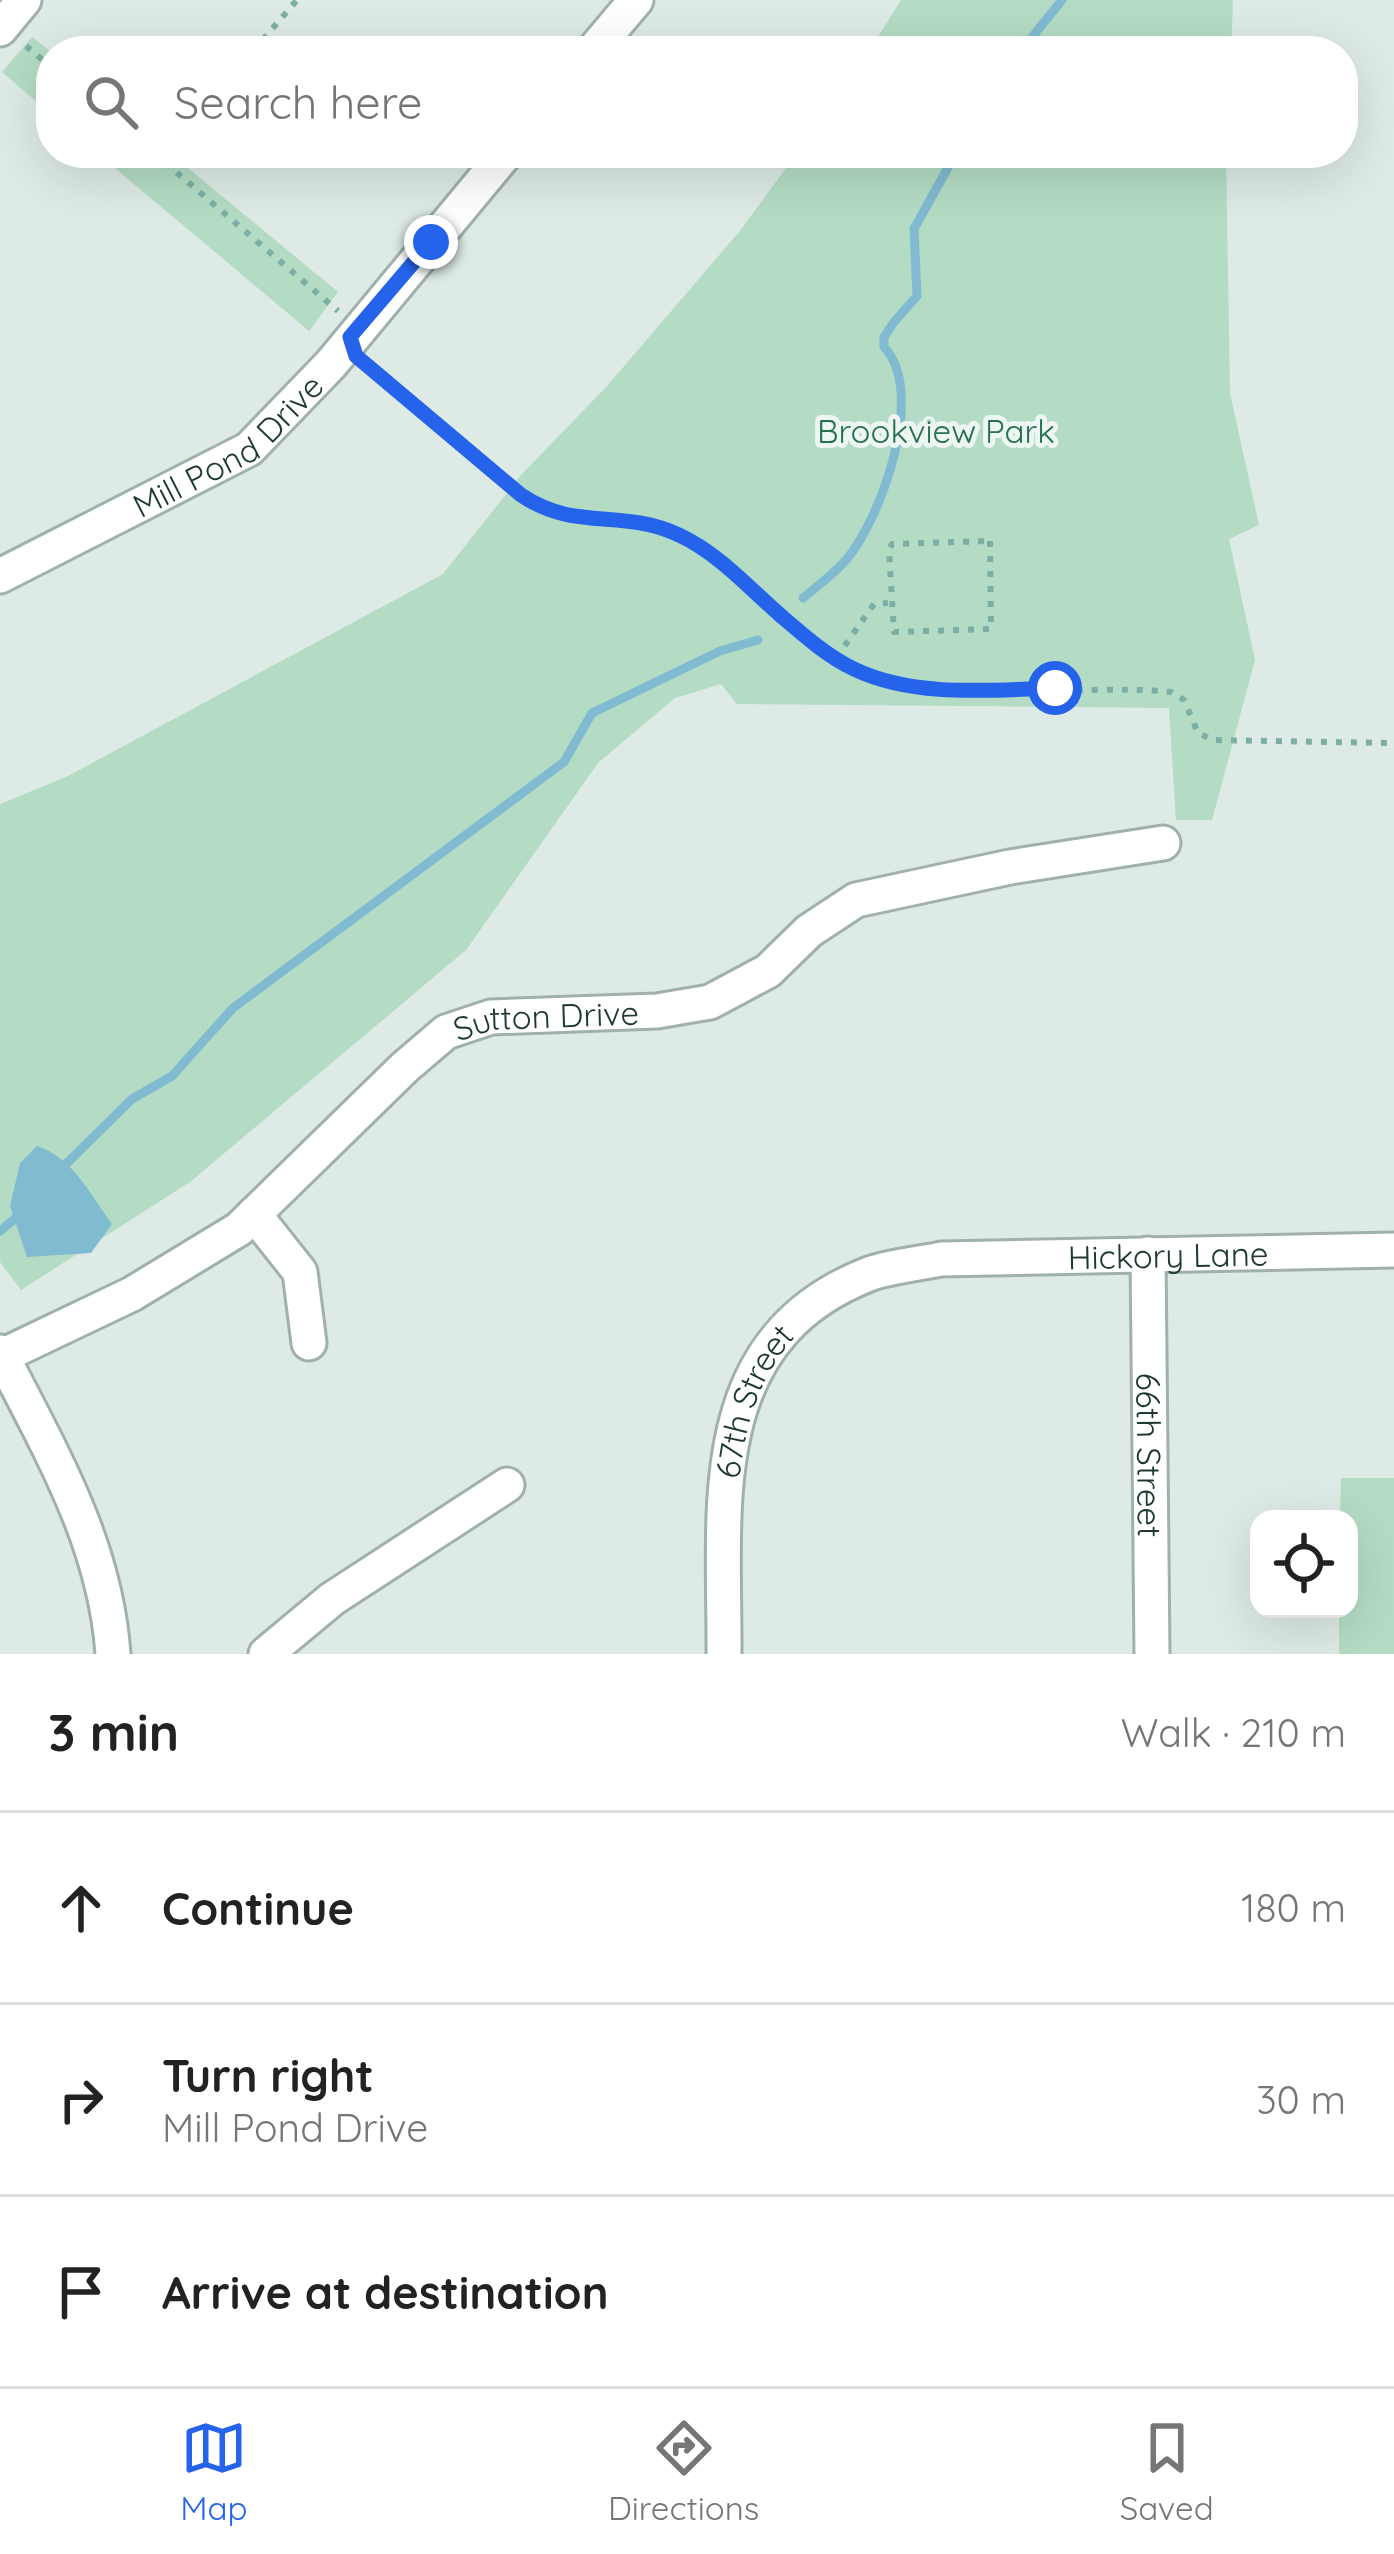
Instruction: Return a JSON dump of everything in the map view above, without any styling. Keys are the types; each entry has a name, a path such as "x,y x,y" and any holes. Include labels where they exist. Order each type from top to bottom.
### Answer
{"street":[{"path":"0,29 24,0"},
{"path":"606,36 636,0"},
{"name":"Mill Pond Drive","path":"0,577 249,449 331,364 493,168"},
{"name":"Sutton Drive","path":"1,1354 183,1267 239,1229 446,1032 491,1017 656,1011 710,1003 768,970 809,931 856,901 1010,867 1163,843"},
{"path":"254,1214 300,1272 309,1343"},
{"name":"Hickory Lane","path":"941,1259 1394,1250"},
{"name":"66th Street","path":"1148,1254 1152,1654"},
{"name":"67th Street","path":"724,1654 728,1444 741,1399 763,1358 794,1322 830,1293 872,1273 941,1259"},
{"path":"1,1354 84,1519 100,1570 113,1654"},
{"path":"266,1654 332,1599 507,1485"}],"path":[{"path":"267,36 297,0"},
{"path":"172,168 345,316 356,356 521,495 545,511 571,518 632,521 681,536 706,551 784,620 836,658 877,678 956,689 1172,692 1184,700 1198,733 1213,740 1394,742"},
{"path":"990,541 991,629 894,632 890,603 892,544 990,541"},
{"path":"836,658 874,604 890,603"}],"green space":[{"path":"901,0 1233,0 1232,36 878,36"},
{"path":"32,37 36,40 36,101 2,72"},
{"path":"115,168 188,168 338,292 309,331"},
{"name":"Brookview Park","path":"786,168 1226,168 1230,393 1259,525 1229,539 1255,660 1212,820 1176,820 1169,708 737,704 721,684 675,698 598,763 466,950 190,1182 21,1290 0,1262 0,804 66,777 443,574 522,474 608,385 739,232"},
{"path":"1341,1478 1394,1478 1394,1654 1339,1654 1339,1618 1358,1618 1358,1510 1340,1510"}],"water":[{"path":"37,1146 71,1168 112,1224 91,1253 27,1257 10,1206 20,1163"}],"waterway":[{"path":"1033,36 1062,0"},
{"path":"803,598 846,560 885,486 900,423 901,394 884,337 917,296 914,229 948,168"},
{"path":"61,1169 132,1099 172,1076 233,1008 564,762 592,713 720,651 758,640"},
{"path":"0,1231 17,1217"}],"route":[{"path":"431,242 350,337 356,356 521,495 545,511 571,518 651,524 681,536 728,568 784,620 836,658 877,678 956,689 1055,688"}]}
